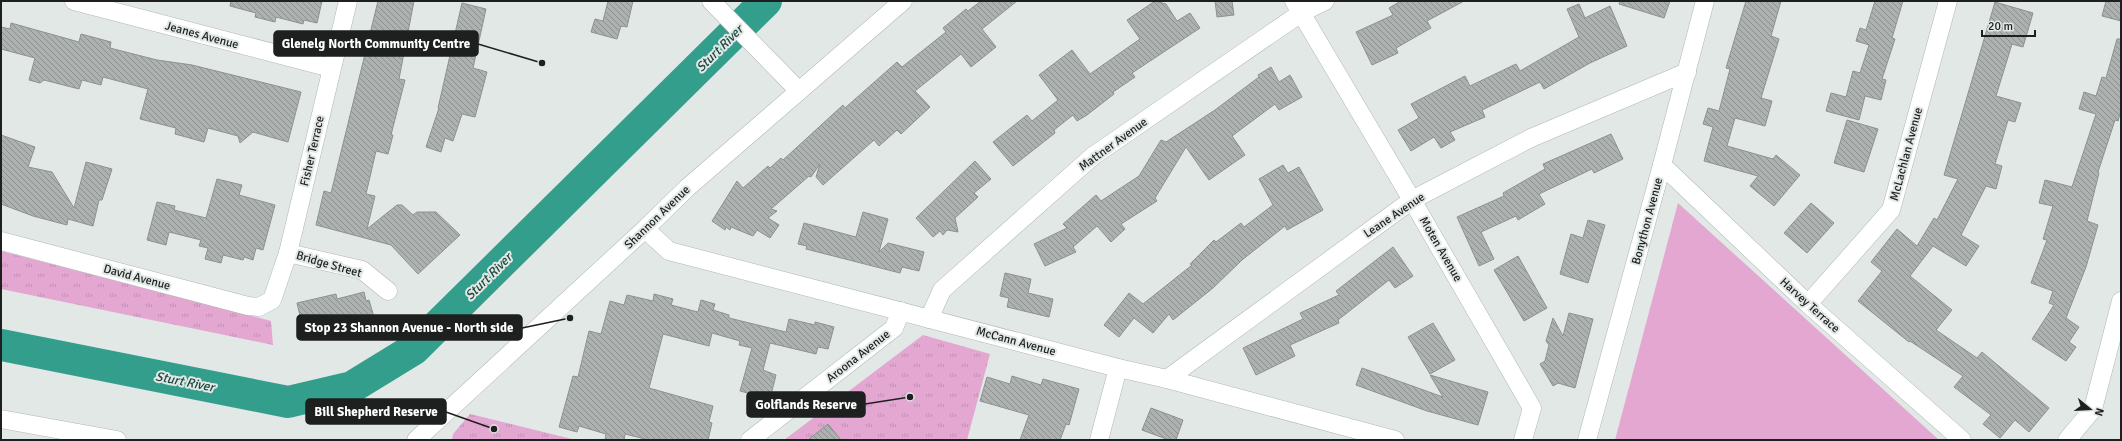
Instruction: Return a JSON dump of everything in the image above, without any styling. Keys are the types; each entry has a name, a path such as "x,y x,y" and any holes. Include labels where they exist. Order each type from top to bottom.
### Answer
{"street":[{"name":"Jeanes Avenue","path":"74,1 331,68"},
{"name":"Fisher Terrace","path":"272,300 288,253 348,1"},
{"name":"Shannon Avenue","path":"416,440 645,229 687,188 902,1"},
{"name":"Mattner Avenue","path":"929,319 942,290 1093,156 1297,7 1325,1"},
{"name":"Bonython Avenue","path":"1587,440 1705,1"},
{"name":"McLachlan Avenue","path":"1808,304 1891,210 1948,1"},
{"path":"714,4 799,91"},
{"name":"Moten Avenue","path":"1297,7 1412,200 1532,408 1523,440"},
{"name":"Leane Avenue","path":"1167,379 1412,200 1531,138 1687,72"},
{"name":"Harvey Terrace","path":"1662,165 1808,304 1962,440"},
{"name":"McCann Avenue","path":"645,229 668,251 1118,368 1167,379 1347,434 1395,440"},
{"name":"David Avenue","path":"1,241 248,306 259,307 272,300"},
{"name":"Bridge Street","path":"288,253 362,270 388,291"},
{"path":"2067,440 2093,409 2121,301"},
{"name":"Aroona Avenue","path":"750,440 894,328 901,311"},
{"path":"1099,440 1118,368"},
{"path":"1,419 95,438 117,440"}],"green space":[{"path":"1678,203 1939,440 1615,440"},
{"path":"1,251 271,321 273,345 1,289"},
{"path":"923,335 990,354 967,440 784,440"},
{"path":"470,414 576,440 452,440 453,434"}],"building":[{"path":"231,1 322,1 317,23 304,20 303,24 276,17 275,22 255,17 256,13 230,6"},
{"path":"378,1 414,1 399,79 405,80 391,135 393,135 388,154 376,151 366,194 375,196 367,229 397,205 402,205 413,215 417,212 436,212 460,235 418,274 391,245 316,225 324,191 331,193"},
{"path":"608,1 633,1 627,27 621,26 617,39 591,32 595,19 603,21"},
{"path":"981,1 1017,1 982,29 996,47 971,67 961,54 915,91 930,107 901,134 897,130 879,146 874,140 823,185 816,177 820,164 811,177 809,176 771,209 777,211 768,218 779,225 770,238 757,230 753,236 731,227 730,230 726,227 725,230 712,221 737,181 743,188 768,166 770,168 781,158 783,160 843,105 845,108 897,62 902,67 946,32 943,28 966,9 968,11"},
{"path":"1155,1 1166,4 1177,21 1190,13 1200,28 1132,73 1135,77 1113,92 1114,94 1087,115 1077,121 1073,115 1054,130 1055,133 1013,166 993,142 1027,115 1032,121 1058,100 1039,75 1072,50 1090,74 1140,39 1127,20"},
{"path":"1215,1 1232,1 1234,15 1217,17"},
{"path":"1401,1 1464,1 1427,21 1431,28 1396,48 1398,53 1372,65 1356,32 1393,15 1389,8"},
{"path":"1620,1 1670,1 1664,18 1619,4"},
{"path":"1746,1 1781,1 1771,36 1779,39 1761,98 1772,101 1765,126 1735,118 1727,146 1773,159 1776,155 1800,175 1774,206 1750,186 1758,176 1704,161 1713,127 1703,124 1708,108 1719,111 1730,69 1726,68"},
{"path":"1875,1 1903,1 1892,38 1895,39 1882,79 1886,80 1881,100 1865,96 1859,120 1826,111 1831,93 1846,97 1853,71 1860,73 1869,45 1856,41 1860,28 1866,30"},
{"path":"2106,1 2121,1 2121,21 2102,16"},
{"path":"1995,2 2033,13 2023,47 2012,44 1996,96 2021,103 2015,122 2008,120 1995,164 2002,166 1996,189 1986,186 1961,235 1979,246 1966,266 1933,246 1910,276 1952,310 1936,330 1977,358 1982,352 2049,408 2029,432 2015,420 2000,438 1983,424 1991,415 1954,387 1963,376 1910,341 1909,342 1858,301 1882,271 1871,262 1897,229 1917,246 1934,218 1937,220 1958,179 1944,175"},
{"path":"462,3 486,9 473,68 487,72 475,117 462,114 453,141 445,138 441,152 426,147 439,108"},
{"path":"1579,4 1585,18 1610,6 1627,46 1590,63 1544,89 1540,82 1482,110 1485,117 1450,132 1455,140 1441,148 1434,137 1411,151 1398,130 1419,118 1411,104 1465,76 1470,86 1516,64 1520,71 1579,37 1567,9"},
{"path":"11,23 79,42 81,34 111,42 110,48 157,60 192,65 301,92 288,142 253,132 240,143 238,136 208,128 204,142 175,134 176,128 140,119 148,89 103,77 101,85 82,80 79,89 44,80 40,83 29,80 35,58 1,49 1,27 10,29"},
{"path":"2117,39 2121,39 2121,110 2118,121 2115,120 2098,172 2087,221 2098,225 2086,267 2066,318 2079,327 2069,342 2076,347 2066,361 2032,339 2054,305 2049,303 2053,291 2031,283 2047,240 2043,239 2053,206 2039,203 2045,180 2072,187 2096,114 2079,109 2084,92 2096,96 2102,77 2106,78"},
{"path":"1271,67 1279,82 1290,75 1302,97 1279,110 1275,104 1232,136 1245,155 1209,180 1186,147 1155,198 1157,201 1121,224 1125,229 1111,242 1097,226 1073,247 1076,252 1045,266 1034,244 1067,228 1063,224 1096,195 1101,201 1139,176 1161,140 1166,142 1215,110 1259,77 1258,75"},
{"path":"1847,120 1878,129 1864,172 1834,163"},
{"path":"1611,134 1623,159 1594,173 1592,169 1539,194 1545,204 1518,220 1516,216 1481,232 1494,259 1479,266 1457,217 1504,196 1503,193 1545,169 1543,164"},
{"path":"1,135 35,147 28,167 52,172 74,208 86,162 112,169 102,200 99,200 93,226 68,219 67,225 33,216 1,204"},
{"path":"975,161 991,179 974,193 978,197 955,218 958,232 947,230 943,235 940,231 933,237 916,218"},
{"path":"1283,165 1288,173 1299,167 1323,210 1287,230 1285,226 1242,260 1213,288 1173,320 1169,314 1153,333 1134,318 1119,337 1104,325 1129,293 1143,304 1192,265 1190,264 1214,240 1216,242 1241,223 1244,227 1273,205 1259,179"},
{"path":"217,179 242,185 239,195 275,205 263,250 256,248 253,260 244,257 243,260 223,255 221,263 205,259 208,248 199,246 201,240 169,232 166,245 147,240 157,202 175,206 174,210 206,218"},
{"path":"1811,203 1834,223 1807,253 1784,233"},
{"path":"863,212 888,219 879,252 888,243 924,252 919,271 902,267 900,273 806,249 807,246 798,244 804,223 856,237"},
{"path":"1588,220 1605,225 1588,283 1560,274 1571,234 1583,238"},
{"path":"1393,247 1413,276 1395,288 1389,280 1338,320 1339,323 1290,345 1295,356 1256,375 1243,348 1303,319 1300,313 1339,295 1336,291"},
{"path":"1518,256 1547,308 1524,321 1494,270"},
{"path":"1005,273 1031,279 1028,293 1053,299 1049,317 1007,307 1009,298 1000,296"},
{"path":"364,292 366,301 369,300 374,317 368,318 368,321 320,331 321,333 305,337 297,303 336,294 337,299"},
{"path":"654,294 673,299 671,305 698,312 701,300 715,304 713,310 729,315 729,318 786,332 789,319 815,325 815,322 834,327 828,349 818,347 816,354 770,343 763,370 776,375 770,399 740,391 752,348 739,345 740,341 712,333 709,346 663,334 649,388 713,406 709,422 712,423 708,440 649,440 625,434 624,440 605,440 606,434 579,426 577,432 559,427 573,376 578,377 589,331 601,334 610,301 624,305 627,295 653,301"},
{"path":"1569,313 1593,319 1575,388 1558,383 1553,386 1540,364 1545,361 1549,345 1546,341 1553,318 1563,336"},
{"path":"1433,323 1455,360 1430,374 1408,337"},
{"path":"1362,368 1443,397 1430,375 1488,392 1478,425 1427,411 1356,385"},
{"path":"1012,376 1041,385 1043,379 1079,389 1069,425 1066,424 1060,440 1020,440 1029,415 980,401 987,377 1010,384"},
{"path":"1151,408 1183,420 1176,440 1169,440 1142,430"},
{"path":"828,424 841,440 808,440"}],"waterway":[{"name":"Sturt River","path":"1,345 288,402 352,387 414,349 766,1"}],"place":[{"name":"Glenelg North Community Centre","path":"542,63"},
{"name":"Stop 23 Shannon Avenue - North side","path":"570,318"},
{"name":"Golflands Reserve","path":"910,397"},
{"name":"Bill Shepherd Reserve","path":"494,429"}]}
